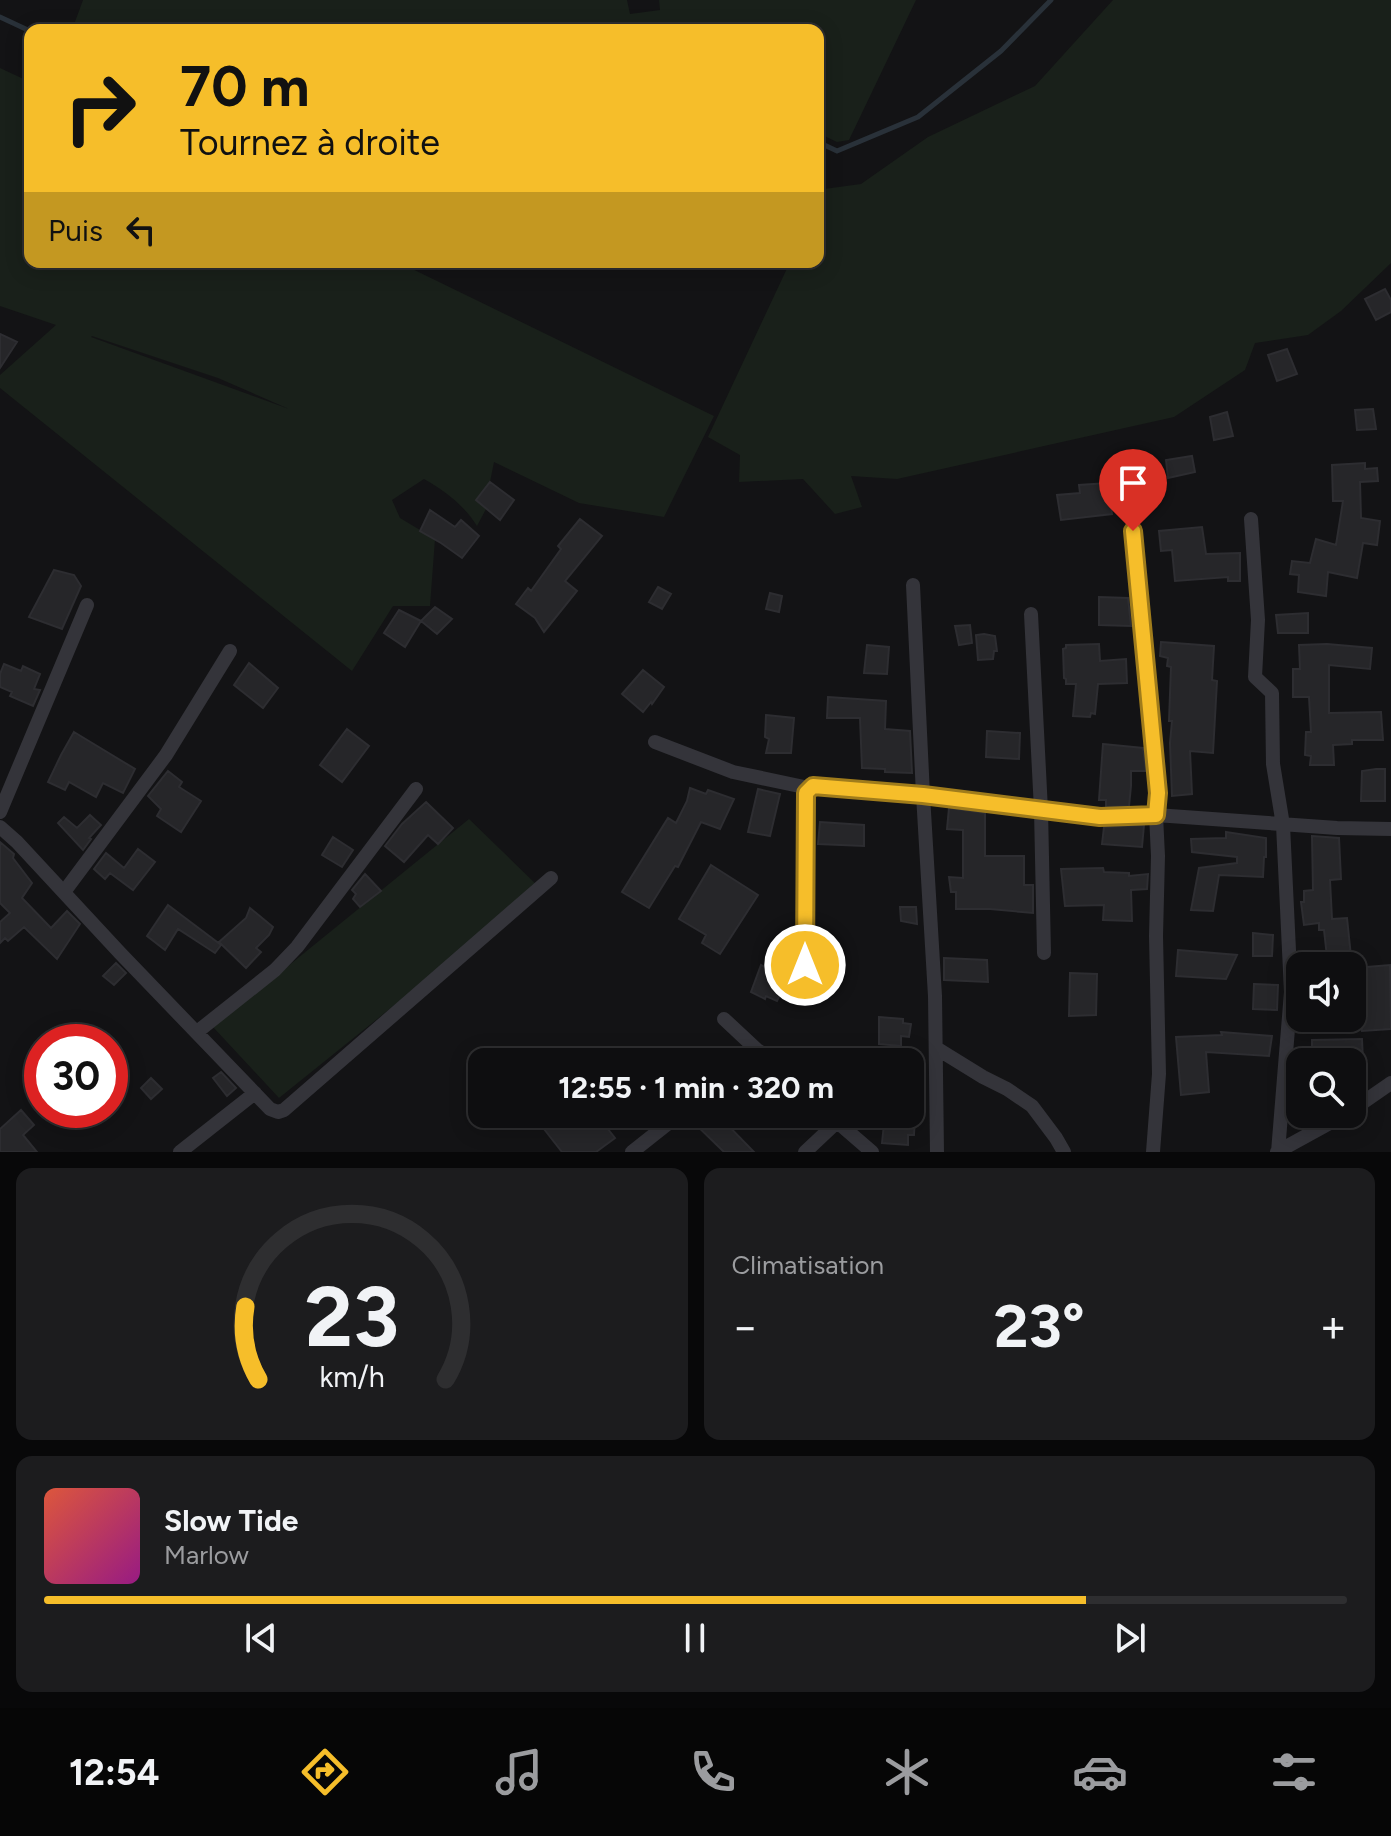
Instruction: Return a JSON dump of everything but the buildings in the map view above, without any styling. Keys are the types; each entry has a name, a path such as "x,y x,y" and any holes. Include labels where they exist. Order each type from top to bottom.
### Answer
{"street":[{"path":"1131,502 1158,793 1156,936 1159,1074 1153,1152"},
{"path":"1251,519 1258,620 1255,677 1272,693 1273,764 1283,825 1291,992 1278,1152"},
{"path":"913,585 935,996 937,1152"},
{"path":"0,812 87,605"},
{"path":"1031,614 1041,810 1044,953"},
{"path":"64,892 166,755 230,651"},
{"path":"655,742 733,772 809,788 923,795 1100,817 1156,815 1283,825 1391,829"},
{"path":"805,965 806,793 809,788"},
{"path":"197,1032 275,970 297,947 416,789"},
{"path":"0,827 270,1109 278,1112 551,878"},
{"path":"724,1019 756,1048"},
{"path":"936,1048 1032,1106 1064,1152"},
{"path":"1366,1100 1391,1083"},
{"path":"180,1152 255,1093"},
{"path":"632,1152 662,1128"},
{"path":"805,1152 824,1128"},
{"path":"844,1128 872,1152"},
{"path":"1278,1152 1321,1128"}],"shaded area":[{"path":"83,0 627,0 630,14 660,10 659,0 916,0 849,140 837,142 824,136 824,24 74,24"},
{"path":"1113,0 1391,0 1391,263 1341,311 1308,335 1255,343 1245,370 1174,417 897,479 851,476 862,507 835,514 803,479 739,482 740,455 708,437 787,268 824,268 824,189 861,184 928,137 1035,86"},
{"path":"0,68 24,79 24,268 410,268 714,416 664,517 579,503 494,462 490,482 477,500 486,509 477,526 454,499 424,479 392,500 400,518 435,539 430,606 393,606 352,671 0,388 0,375 56,325 0,306","holes":["91,337 218,378 289,409"]},
{"path":"469,819 540,888 279,1098 213,1027"}],"waterway":[{"path":"824,145 837,151 918,117 1001,51 1051,0"},
{"path":"0,17 24,28"}],"route":[{"path":"805,965 806,793 813,786 923,795 1100,817 1156,815 1158,793 1133,531"}]}
